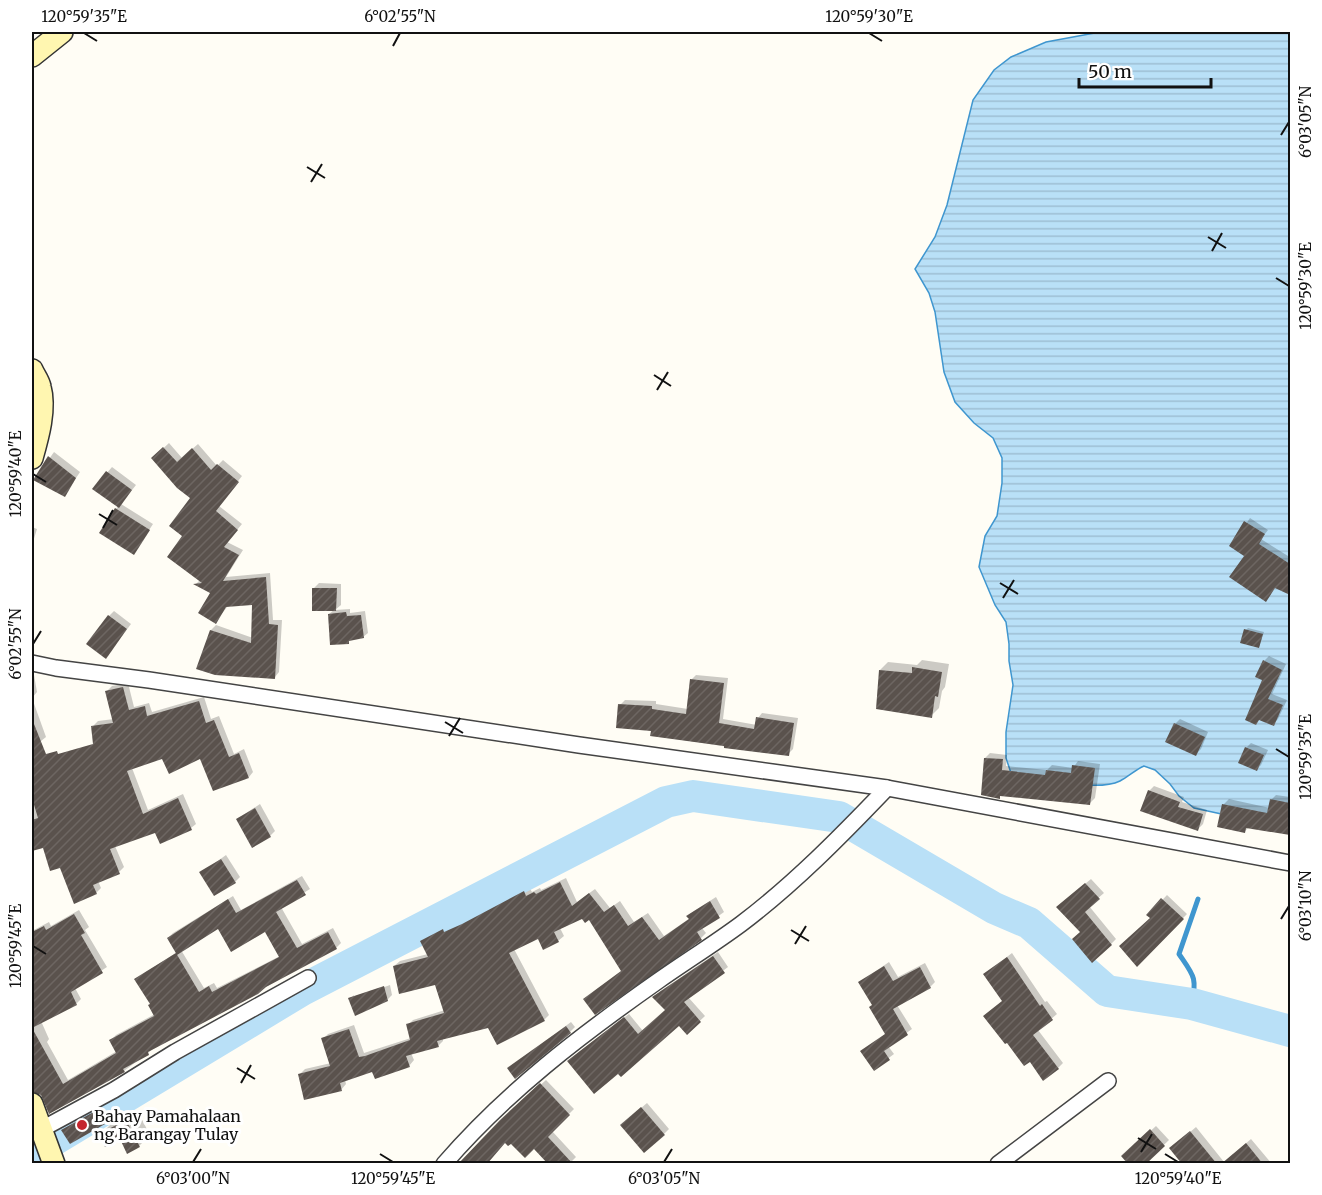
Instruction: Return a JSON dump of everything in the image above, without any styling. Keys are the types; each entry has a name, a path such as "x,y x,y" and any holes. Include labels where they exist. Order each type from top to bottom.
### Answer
{"street":[{"path":"32,56 62,32"},
{"path":"32,370 40,386 42,399 39,429 32,458"},
{"path":"32,663 579,745 887,788 1290,863"},
{"path":"444,1164 517,1088 657,982 740,925 787,887 887,788"},
{"path":"32,1104 48,1145 114,1090 175,1052 308,978"},
{"path":"998,1164 1108,1081"}],"water":[{"path":"1100,32 1290,32 1290,829 1194,808 1179,796 1155,770 1144,766 1120,781 1109,784 1082,785 1011,773 1006,758 1006,732 1013,685 1006,622 995,605 979,567 985,536 997,516 1002,483 1002,458 993,438 974,423 955,402 944,372 935,312 929,293 915,269 935,237 947,205 973,100 994,70 1011,57 1046,42"}],"building":[{"path":"163,447 177,462 192,448 211,470 217,464 239,482 216,511 238,530 224,547 239,555 223,581 266,577 269,624 278,625 275,679 215,675 196,669 210,630 251,643 252,605 226,607 216,624 198,613 210,593 193,584 202,583 167,557 182,536 169,526 190,498 177,488 151,458"},
{"path":"48,456 76,478 65,497 33,480"},
{"path":"106,471 132,490 119,508 92,489"},
{"path":"115,508 150,530 134,555 99,533"},
{"path":"1244,521 1265,534 1259,544 1290,564 1290,595 1275,588 1266,602 1229,577 1244,556 1229,546"},
{"path":"312,588 337,588 336,611 312,611"},
{"path":"346,612 347,616 361,615 364,638 349,641 349,644 330,645 328,614"},
{"path":"108,615 127,629 106,659 86,644"},
{"path":"1244,629 1263,634 1259,648 1240,643"},
{"path":"1263,660 1282,670 1268,699 1283,705 1274,726 1259,720 1256,725 1245,720 1262,680 1255,677"},
{"path":"912,667 942,672 932,718 876,709 879,670 912,673"},
{"path":"690,679 724,683 719,723 754,729 756,717 794,723 789,756 650,736 651,731 616,728 618,704 652,706 652,709 686,714"},
{"path":"123,687 129,710 145,706 147,716 199,701 206,723 214,720 229,757 239,753 249,778 213,791 200,759 169,774 162,759 127,771 143,814 178,798 192,830 160,844 155,833 110,849 120,874 93,885 97,894 74,904 60,868 50,871 43,848 32,851 32,820 38,818 32,798 32,719 46,754 57,751 58,754 93,744 91,726 113,723 105,691"},
{"path":"1174,723 1205,737 1196,756 1165,742"},
{"path":"1245,747 1264,755 1257,771 1238,763"},
{"path":"984,758 1003,759 1002,770 1045,775 1046,770 1071,773 1072,765 1095,768 1090,805 1000,796 1000,799 981,795"},
{"path":"1148,790 1180,802 1178,807 1203,814 1198,831 1140,811"},
{"path":"1270,799 1290,803 1290,835 1246,828 1245,833 1217,827 1222,804 1267,813"},
{"path":"255,808 271,837 252,848 236,819"},
{"path":"221,859 236,883 214,896 199,872"},
{"path":"297,880 306,895 276,912 297,948 328,932 337,949 148,1052 149,1055 123,1069 125,1072 49,1114 41,1095 32,1092 32,1028 63,1084 116,1053 109,1040 154,1016 148,1005 150,1004 134,979 176,953 167,938 228,899 236,913","holes":["218,929 231,952 265,932 279,957 212,992 209,986 199,992 177,955"]},
{"path":"560,882 572,906 589,893 604,912 614,905 628,926 642,917 659,940 689,919 686,916 710,901 720,918 697,932 702,940 595,1015 583,999 621,971 589,920 585,923 582,919 554,932 559,942 543,950 538,939 509,953 545,1021 497,1045 488,1028 437,1041 439,1047 406,1056 410,1067 375,1079 372,1072 340,1083 342,1091 304,1100 298,1074 330,1066 321,1038 349,1029 359,1057 365,1056 410,1040 406,1024 444,1013 435,985 399,994 393,966 428,957 420,941 443,929 444,932 462,924 524,891 526,896 534,892 536,894"},
{"path":"1085,883 1100,899 1085,912 1112,945 1092,963 1072,939 1080,932 1056,907"},
{"path":"1161,898 1184,919 1137,967 1119,946 1150,918 1146,915"},
{"path":"74,914 85,933 81,935 103,973 71,992 77,1005 32,1028 32,932 44,926 46,930"},
{"path":"713,956 725,973 684,1002 701,1022 687,1035 679,1026 621,1077 618,1074 594,1094 567,1061 624,1017 638,1034 665,1010 652,997"},
{"path":"1007,957 1040,1006 1042,1004 1053,1020 1033,1035 1059,1069 1043,1081 1030,1062 1024,1066 983,1016 1002,1001 983,974"},
{"path":"884,966 893,981 920,967 931,988 893,1009 908,1035 884,1051 890,1060 874,1071 860,1051 885,1034 869,1007 872,1005 858,982"},
{"path":"384,986 388,1001 355,1016 348,998"},
{"path":"566,1026 571,1033 515,1079 507,1068"},
{"path":"540,1083 570,1115 548,1137 573,1164 548,1164 534,1149 525,1158 511,1144 508,1146 505,1143 487,1164 458,1164 500,1120"},
{"path":"641,1107 665,1135 644,1153 620,1125"},
{"name":"Bahay Pamahalaan ng Barangay Tulay","path":"97,1110 105,1124 70,1144 61,1130"},
{"path":"126,1120 140,1147 127,1154 120,1139 105,1147 99,1134"},
{"path":"1150,1129 1165,1146 1146,1164 1128,1164 1121,1156"},
{"path":"1190,1131 1217,1164 1182,1164 1169,1148"},
{"path":"1246,1143 1263,1164 1221,1164"}],"waterway":[{"path":"32,1153 302,990 666,802 693,796 839,817 994,908 1029,923 1107,991 1192,1004 1290,1031"},
{"path":"1192,1004 1193,977 1179,954 1198,899"}],"place":[{"name":"Bahay Pamahalaan ng Barangay Tulay","path":"82,1125"}]}
